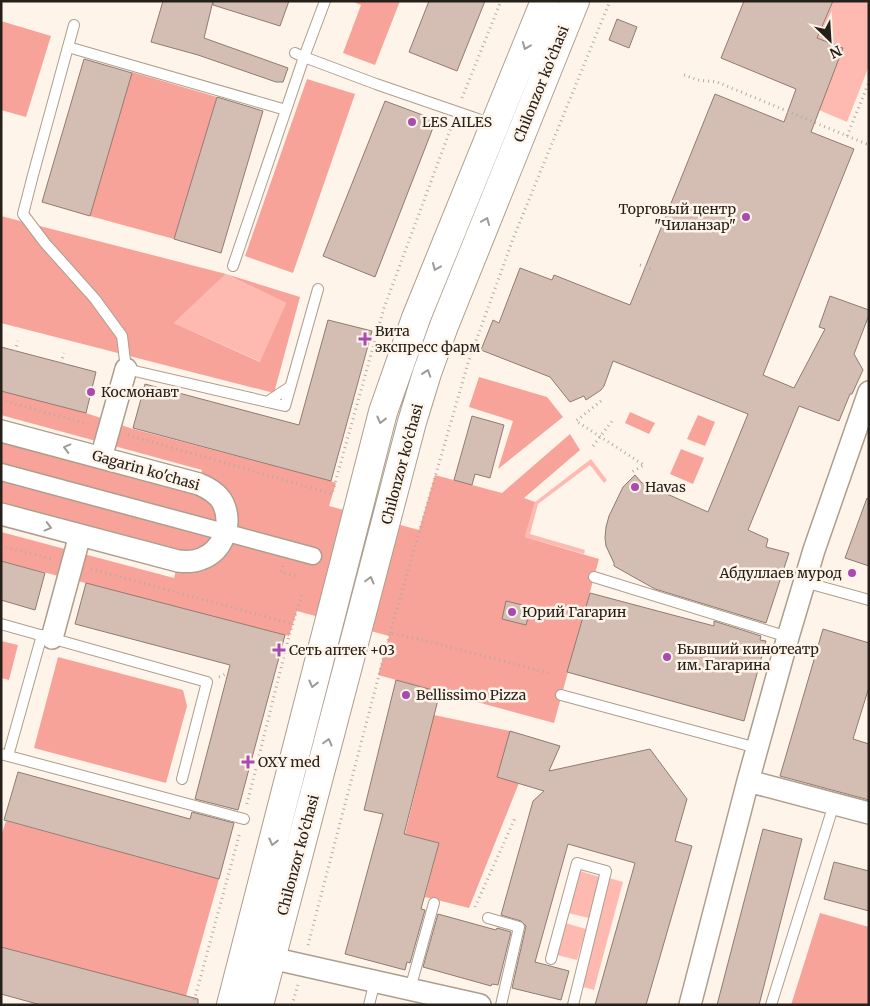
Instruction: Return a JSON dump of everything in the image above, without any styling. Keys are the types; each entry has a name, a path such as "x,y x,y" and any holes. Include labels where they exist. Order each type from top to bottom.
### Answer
{"main road":[{"name":"Chilonzor ko'chasi","path":"231,1005 259,955 412,422 508,130 545,1"},
{"name":"Chilonzor ko'chasi","path":"508,130 575,1"},
{"name":"Chilonzor ko'chasi","path":"259,955 259,1005"}],"street":[{"path":"101,458 126,369"},
{"path":"690,1005 757,748 804,582 869,392"},
{"name":"Gagarin ko'chasi","path":"1,431 199,484 214,492 223,503 227,517 225,533"},
{"path":"1,472 313,556"},
{"path":"1,514 178,562 201,560 214,552 219,547 225,533"},
{"path":"47,636 80,535"},
{"path":"748,782 869,813"},
{"path":"259,955 480,1005"}],"lane":[{"path":"233,266 286,110 299,55 325,1"},
{"path":"74,25 23,214 45,243 95,299 122,336 126,369 285,406 318,289"},
{"path":"68,47 286,110"},
{"path":"299,55 508,130"},
{"path":"594,577 788,637"},
{"path":"804,582 869,600"},
{"path":"1,624 208,682 182,779"},
{"path":"47,636 5,755 244,819"},
{"path":"561,695 757,748"},
{"path":"771,1005 834,804"},
{"path":"552,959 577,863 606,871 573,1005"},
{"path":"410,989 434,903"},
{"path":"488,918 519,927 501,1005"},
{"path":"369,1005 375,981"}],"path":[{"path":"1,400 332,494 384,308 457,112 502,1"},
{"path":"292,1005 390,633 468,363 513,239 610,1"},
{"path":"684,75 698,80 717,82 869,145"},
{"path":"847,136 869,82"},
{"path":"640,265 651,269"},
{"path":"15,351 18,341"},
{"path":"61,363 64,353"},
{"path":"601,400 576,421 644,464 630,473"},
{"path":"593,446 612,421"},
{"path":"1,546 293,624"},
{"path":"193,1005 244,819 302,594"},
{"path":"390,633 552,674"},
{"path":"472,914 516,816"}],"shaded area":[{"path":"351,1 400,1 375,65 343,53 361,5"},
{"path":"833,1 869,1 869,66 847,122 819,110 843,48 817,38"},
{"path":"1,21 51,36 26,117 1,110"},
{"path":"132,72 217,97 174,239 90,216"},
{"path":"307,79 355,94 293,273 245,256"},
{"path":"1,216 226,274 300,297 274,393 1,323","holes":["226,274 286,303 260,362 174,323"]},
{"path":"226,274 286,303 261,362 174,323"},
{"path":"479,377 547,397 563,417 498,469 513,421 469,407"},
{"path":"1,391 86,413 133,429 331,481 336,483 329,506 419,530 435,475 502,493 570,434 580,450 524,498 535,502 525,537 599,559 554,723 378,675 389,636 297,611 289,636 1,561 1,532 174,578 181,551 1,503 1,442 196,494 202,470 1,415"},
{"path":"630,412 655,423 649,434 625,423"},
{"path":"698,415 715,422 705,446 687,439"},
{"path":"681,449 704,458 693,484 670,474"},
{"path":"591,459 607,480 604,483 590,465 538,504 530,534 585,550 584,554 525,537 535,502"},
{"path":"1,641 18,645 9,680 1,678"},
{"path":"58,657 183,690 187,706 166,783 34,748"},
{"path":"434,715 510,731 519,783 469,908 425,897 439,843 405,834"},
{"path":"6,821 219,879 186,996 1,947 1,836"},
{"path":"580,871 600,877 589,918 568,913"},
{"path":"609,878 623,882 594,990 580,986"},
{"path":"820,913 869,927 869,1005 791,1005"},
{"path":"565,923 586,929 577,960 557,955"}],"building":[{"path":"163,1 213,1 204,38 288,68 283,82 276,82 198,55 151,42"},
{"path":"213,1 289,1 280,26 213,5"},
{"path":"429,1 485,1 457,71 409,52"},
{"path":"744,1 833,1 817,38 843,48 811,132 854,149 763,375 794,388 825,329 819,327 830,296 869,310 869,315 854,354 863,370 852,394 850,394 839,421 799,406 748,530 768,539 766,547 789,553 766,623 655,589 614,566 605,538 609,516 623,487 635,475 642,483 708,512 748,414 613,361 601,390 586,400 584,396 570,402 550,377 481,350 493,320 499,323 520,268 552,280 554,275 630,305 715,94 784,122 796,89 721,58"},
{"path":"617,19 637,27 629,48 609,40"},
{"path":"84,59 132,73 90,216 42,202"},
{"path":"217,97 263,111 221,253 174,239"},
{"path":"385,101 436,120 375,277 323,256"},
{"path":"328,320 372,331 331,481 133,428 145,384 299,425"},
{"path":"1,347 96,372 86,413 1,391"},
{"path":"472,416 504,425 490,478 475,474 472,485 454,480"},
{"path":"867,498 869,499 869,566 845,558"},
{"path":"1,561 45,573 35,610 1,600"},
{"path":"86,583 285,635 238,810 195,799 230,665 75,624"},
{"name":"Бывший кинотеатр им. Гагарина","path":"590,593 714,626 714,621 761,636 760,640 766,641 744,721 567,672"},
{"path":"506,601 531,607 526,625 502,619"},
{"path":"823,629 869,643 869,687 853,739 869,744 869,800 780,776"},
{"path":"396,680 440,692 404,834 439,843 421,909 425,910 410,963 407,962 405,970 345,954 383,814 364,810"},
{"path":"510,731 560,746 549,771 650,749 687,799 675,841 692,846 646,1005 595,1005 635,863 568,844 535,962 569,971 561,1000 512,988 526,926 521,921 501,915 533,801 544,791 497,777"},
{"path":"18,772 190,819 192,812 234,823 219,879 4,820"},
{"path":"763,829 802,839 759,1005 717,1005"},
{"path":"834,862 869,871 869,911 824,899"},
{"path":"438,914 496,930 497,928 511,932 498,985 492,984 491,986 423,967"},
{"path":"1,947 198,999 198,1005 41,1005 1,994"}],"place":[{"name":"LES AILES","path":"412,122"},
{"name":"Торговый центр \"Чиланзар\"","path":"746,217"},
{"name":"Вита экспресс фарм","path":"365,339"},
{"name":"Космонавт","path":"91,392"},
{"name":"Havas","path":"635,487"},
{"name":"Абдуллаев мурод","path":"852,573"},
{"name":"Юрий Гагарин","path":"512,612"},
{"name":"Сеть аптек +03","path":"279,650"},
{"name":"Бывший кинотеатр им. Гагарина","path":"667,657"},
{"name":"Bellissimo Pizza","path":"406,695"},
{"name":"OXY med","path":"248,762"}]}
